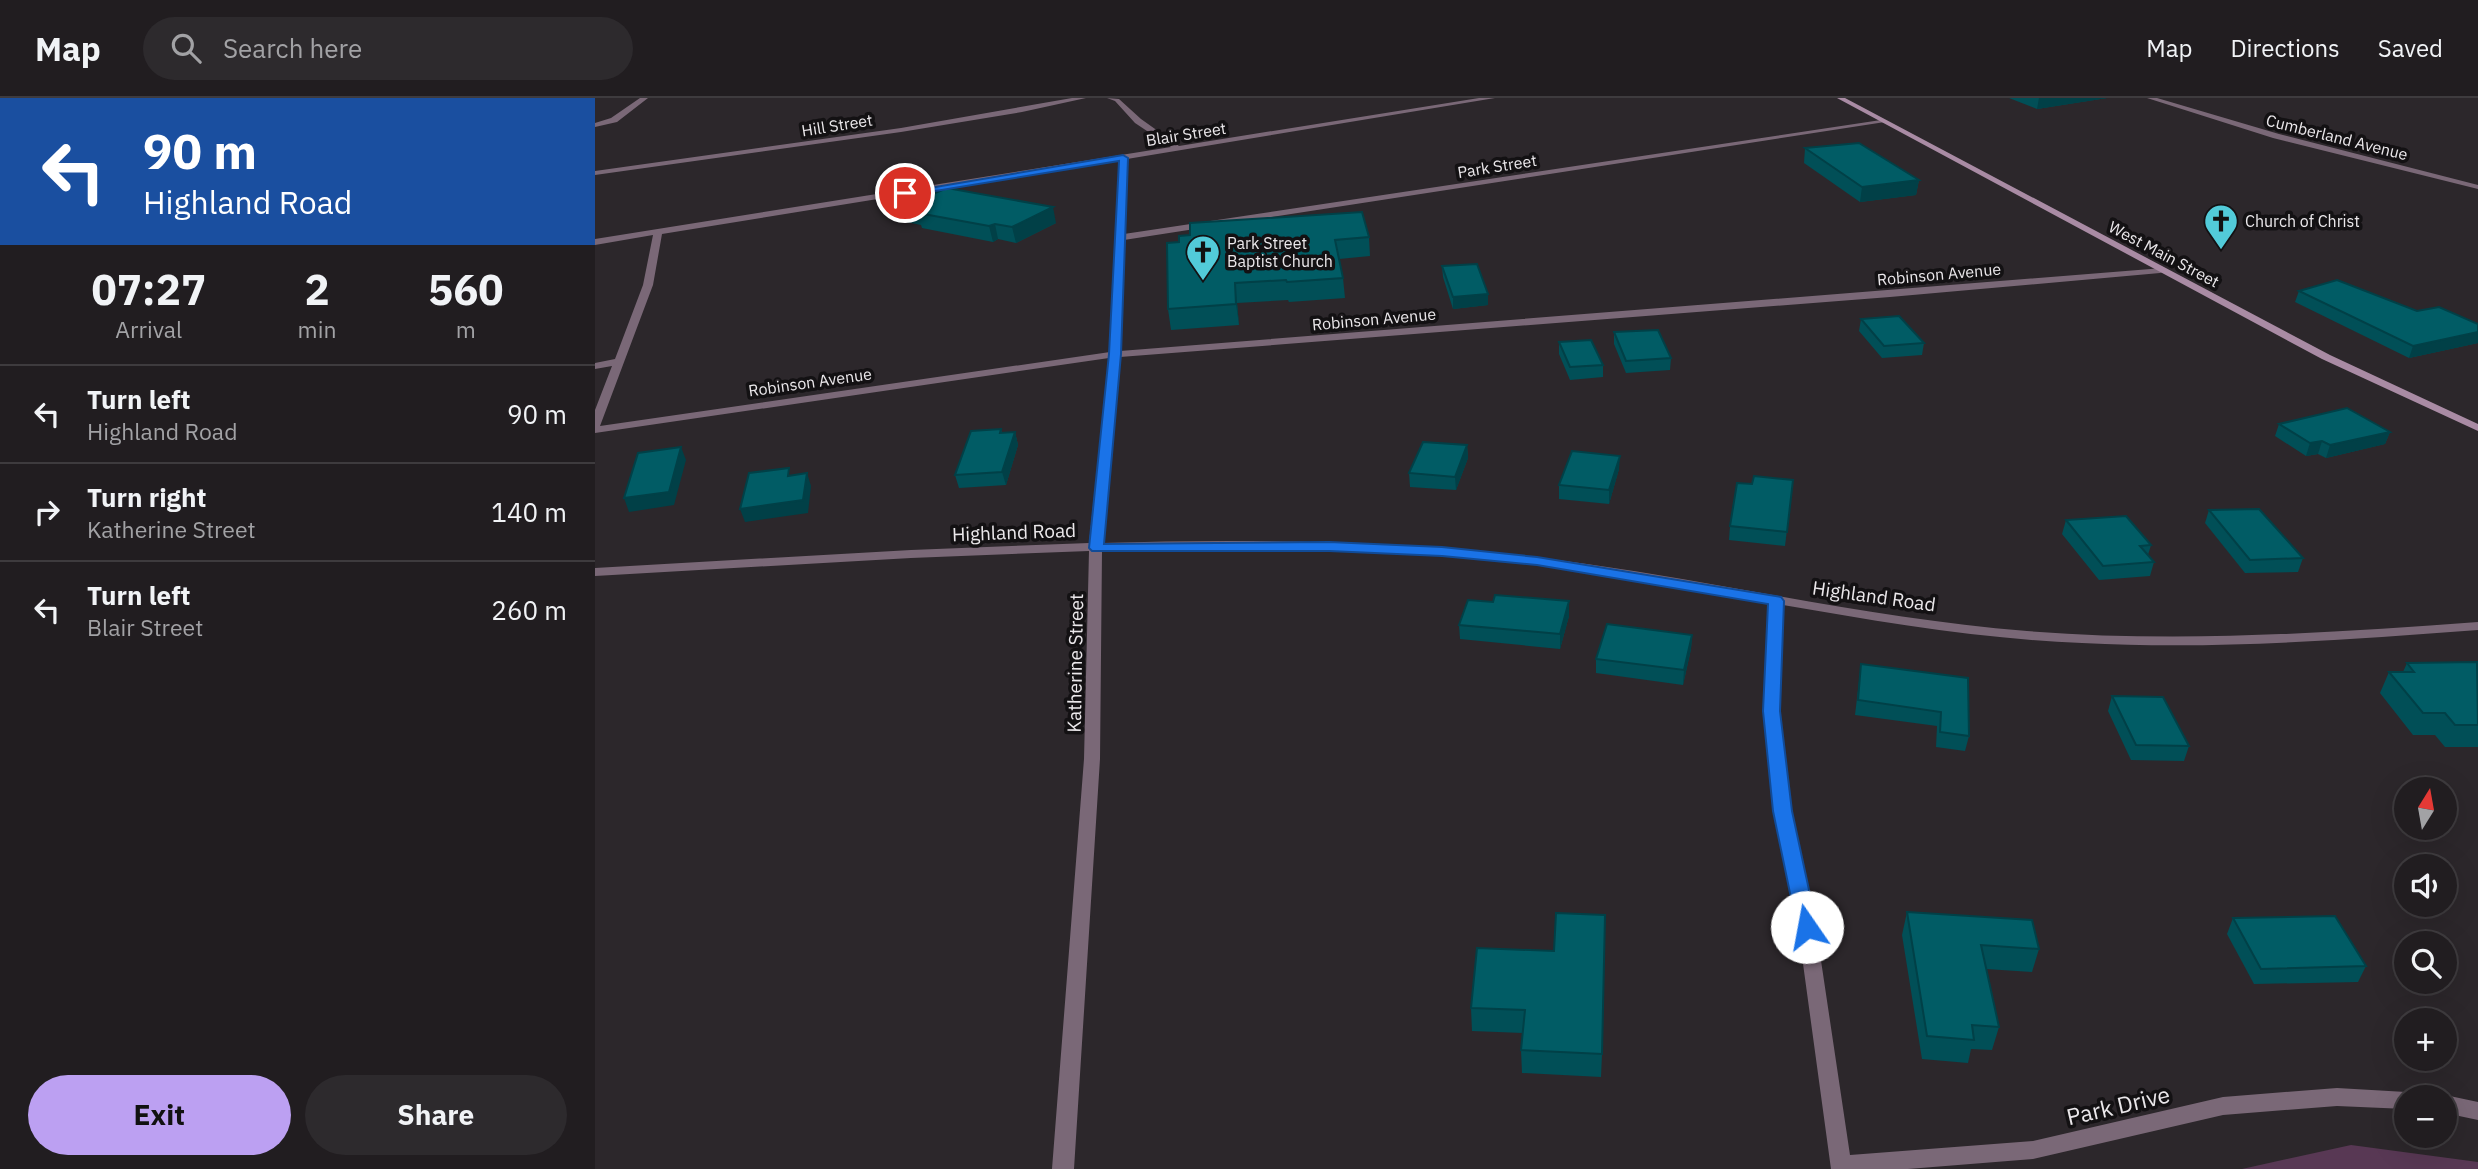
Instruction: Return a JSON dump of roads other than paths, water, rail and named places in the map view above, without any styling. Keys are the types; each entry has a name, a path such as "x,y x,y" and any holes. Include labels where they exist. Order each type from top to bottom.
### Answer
{"main road":[{"name":"West Main Street","path":"1840,98 2326,358 2478,428"}],"street":[{"path":"595,125 614,120 645,98"},
{"name":"Hill Street","path":"595,173 807,144 1015,112 1083,98"},
{"path":"1110,98 1117,100 1138,121 1178,149"},
{"path":"1429,98 1443,106"},
{"name":"Blair Street","path":"595,242 1492,98"},
{"name":"Cumberland Avenue","path":"2150,98 2276,136 2478,187"},
{"name":"Park Street","path":"1118,239 1881,122"},
{"name":"Katherine Street","path":"1063,1169 1092,759 1097,548 1115,354 1123,158"},
{"path":"595,428 617,362 648,285 659,232"},
{"name":"Robinson Avenue","path":"595,428 1115,354 1890,294 2160,270"},
{"path":"595,366 617,362"},
{"name":"Highland Road","path":"595,572 1097,548 1329,546 1442,552 1537,561 1776,601 2023,635 2135,642 2297,640 2478,626"},
{"path":"1776,601 1771,711 1782,811 1807,927 1842,1167"},
{"name":"Park Drive","path":"1842,1167 2033,1150 2223,1106 2337,1097 2394,1100"},
{"path":"2457,1107 2478,1111"}],"place":[{"name":"Church of Christ","path":"2221,251"},
{"name":"Park Street Baptist Church","path":"1203,282"}]}
